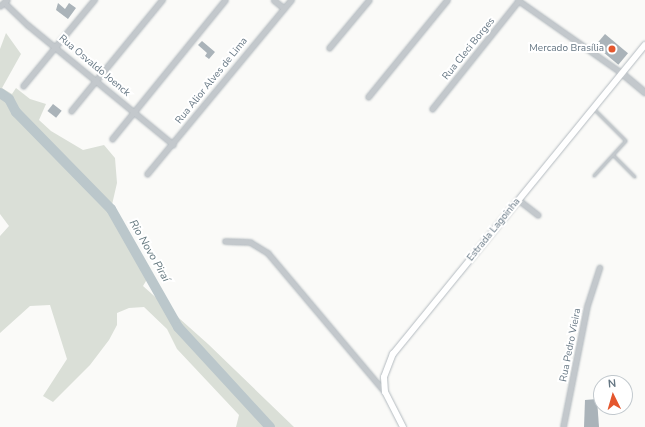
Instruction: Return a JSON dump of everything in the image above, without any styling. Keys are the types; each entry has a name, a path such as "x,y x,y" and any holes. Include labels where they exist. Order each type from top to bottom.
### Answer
{"main road":[{"name":"Estrada Lagoinha","path":"403,427 385,392 384,377 393,354 644,48"}],"street":[{"path":"23,86 94,0"},
{"path":"71,111 162,0"},
{"path":"112,139 226,0"},
{"path":"274,0 284,8"},
{"name":"Rua Alior Alves de Lima","path":"147,174 291,0"},
{"path":"330,48 369,0"},
{"path":"368,97 447,0"},
{"path":"518,0 622,73 645,92"},
{"name":"Rua Cleci Borges","path":"432,109 518,0"},
{"path":"0,6 6,1"},
{"name":"Rua Osvaldo Joenck","path":"6,1 28,25 56,46 172,144"},
{"path":"519,200 538,215"},
{"path":"225,241 250,242 268,253 385,392"},
{"name":"Rua Pedro Vieira","path":"563,427 588,306 599,268"}],"lane":[{"path":"593,109 626,141 594,176"},
{"path":"613,154 636,177"}],"shaded area":[{"path":"6,33 21,54 2,88 12,94 16,88 30,99 46,104 39,120 51,131 83,150 104,145 115,158 117,183 111,209 149,276 143,286 208,344 294,427 236,427 239,415 177,349 167,329 144,307 129,308 117,313 117,325 109,340 90,365 53,402 43,396 67,359 50,305 30,306 0,333 0,236 9,226 0,214 0,49"}],"building":[{"path":"58,3 65,9 69,3 76,8 68,19 56,10"},
{"name":"Mercado Brasília","path":"605,34 628,53 618,65 595,45"},
{"path":"202,41 215,52 209,59 205,56 207,53 198,45"},
{"path":"53,104 62,111 56,118 47,111"},
{"path":"593,399 593,415 598,415 599,427 584,427 585,400"}],"waterway":[{"name":"Rio Novo Piraí","path":"0,93 9,99 16,112 111,209 178,327 270,427"}],"place":[{"name":"Mercado Brasília","path":"612,49"}]}
